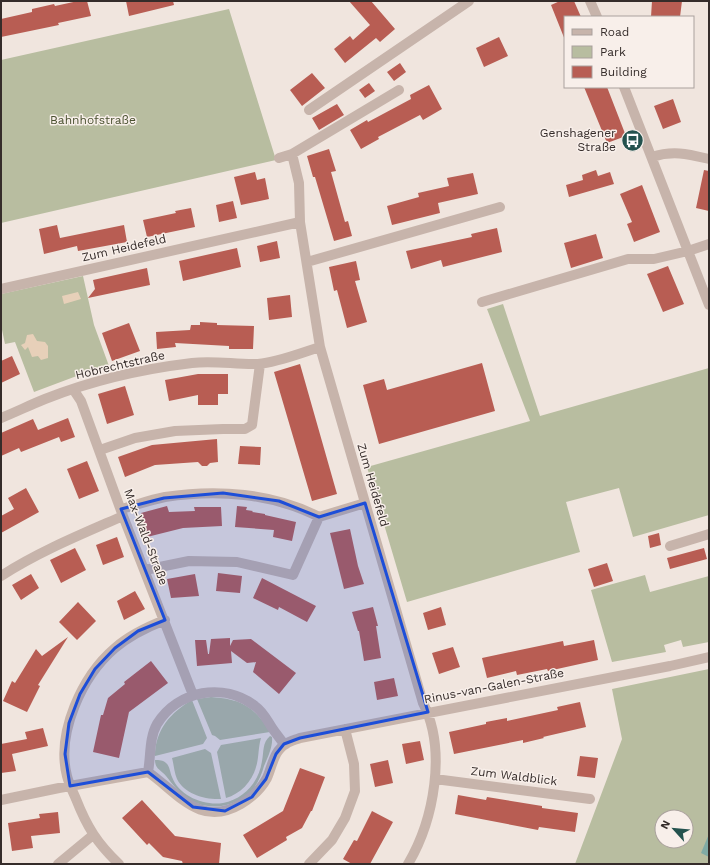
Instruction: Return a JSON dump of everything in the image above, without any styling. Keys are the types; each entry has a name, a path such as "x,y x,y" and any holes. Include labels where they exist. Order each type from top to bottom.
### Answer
{"street":[{"path":"309,110 469,1"},
{"path":"590,1 596,16"},
{"path":"624,88 688,251 705,283 709,305"},
{"path":"279,158 292,154 399,90"},
{"path":"652,157 663,153 678,152 709,159"},
{"name":"Zum Heidefeld","path":"292,154 299,183 300,222 320,347 423,703 428,712 431,724 435,750 436,779 426,824 408,864"},
{"path":"307,262 500,207"},
{"name":"Zum Heidefeld","path":"1,289 300,222"},
{"path":"482,302 628,260 654,259 688,251 709,244"},
{"name":"Hobrechtstraße","path":"1,418 45,399 104,379 149,369 194,362 260,364 288,358 320,347"},
{"path":"100,450 134,438 176,431 223,429 246,430 252,425 260,364"},
{"name":"Max-Wald-Straße","path":"73,389 81,401 122,513 193,695"},
{"path":"1,576 24,561 122,513 164,498 194,494 222,493 279,501 302,508 320,517 365,504"},
{"path":"145,570 189,562 238,562 293,575 320,517"},
{"path":"670,546 709,534"},
{"path":"119,864 105,851 93,835 83,817 70,786 67,776 65,754 69,723 80,694 95,669 114,648 138,631 165,620"},
{"name":"Rinus-van-Galen-Straße","path":"284,744 300,738 670,666 709,657"},
{"path":"1,800 148,772 161,781 178,797 193,807 207,811 225,811 252,797 266,779 276,754 284,744 265,715 256,706 244,698 221,692 193,695 179,702 166,713 157,725 151,744 148,772"},
{"path":"309,864 332,840 345,818 355,791 354,764 345,729"},
{"name":"Zum Waldblick","path":"436,779 590,799"},
{"path":"58,864 93,835"}],"highlighted area":[{"path":"223,493 279,501 319,517 365,503 428,712 300,738 284,744 276,754 266,779 252,797 225,811 193,807 148,772 70,786 65,754 69,723 80,694 95,669 115,648 138,631 165,620 121,509 164,498"}],"green space":[{"name":"Bahnhofstraße","path":"229,9 276,160 1,223 1,60"},
{"path":"83,276 94,325 109,366 34,392 15,342 5,344 1,325 1,294"},
{"path":"503,304 540,416 709,368 709,515 633,537 619,488 566,502 580,552 407,602 367,467 530,421 487,309"},
{"path":"645,575 650,592 709,576 709,642 683,647 681,640 664,645 666,652 612,662 591,590"},
{"path":"709,669 709,864 575,864 622,739 612,689"},
{"path":"211,697 239,702 246,706 258,716 270,732 220,740 212,735 197,699"},
{"path":"192,700 207,738 203,744 155,756 161,730 177,710"},
{"path":"270,736 272,737 272,740 269,755 256,785 240,800 224,806 206,806 190,800 177,789 155,763 155,760 159,760 164,761 167,764 175,784 186,794 208,803 223,803 238,798 254,782 258,776 263,758 264,745"},
{"path":"261,738 257,764 252,778 245,787 236,794 226,798 217,752 221,745"},
{"path":"205,749 211,753 221,799 202,797 190,792 180,784 176,776 172,758"}],"sand":[{"path":"78,292 81,299 64,304 62,296"},
{"path":"33,334 37,341 45,342 48,346 48,358 41,360 38,356 32,357 28,347 25,350 21,345 25,343 27,335"}],"water":[{"path":"709,834 709,857 701,853"}],"building":[{"path":"78,1 87,1 91,16 58,23 59,25 1,37 1,19 32,12 32,9"},
{"path":"126,1 173,1 174,5 129,16"},
{"path":"349,1 371,1 395,29 380,42 376,38 345,63 334,49 350,36 353,40 370,25"},
{"path":"560,1 574,1 581,16 564,16 564,38 551,5"},
{"path":"652,1 682,1 680,16 651,16"},
{"path":"499,37 508,56 484,67 476,48"},
{"path":"400,63 406,72 394,81 387,72"},
{"path":"312,73 325,88 302,106 290,90"},
{"path":"369,83 375,91 365,98 359,90"},
{"path":"429,85 442,109 423,120 420,115 378,137 379,139 361,149 350,130 367,120 368,122 411,99 410,95"},
{"path":"584,88 607,88 626,136 607,143"},
{"path":"673,99 681,122 663,129 654,106"},
{"path":"337,104 344,115 319,130 312,118"},
{"path":"329,149 336,171 331,172 345,222 348,221 352,236 334,241 315,177 313,177 307,156"},
{"path":"596,170 598,176 610,172 614,184 569,197 566,185 583,180 582,175"},
{"path":"704,170 709,171 709,211 696,208"},
{"path":"255,172 257,180 265,178 269,199 241,205 234,177"},
{"path":"473,173 478,194 438,203 440,213 392,225 387,206 419,197 418,193 449,186 447,178"},
{"path":"642,185 660,232 634,242 627,224 632,222 620,194"},
{"path":"233,201 237,218 219,222 216,205"},
{"path":"191,208 195,227 147,237 143,220 176,213 175,211"},
{"path":"57,225 60,238 124,225 127,242 78,251 77,246 44,254 39,229"},
{"path":"497,228 502,252 443,267 441,260 411,269 406,251 472,237 471,234"},
{"path":"596,234 603,258 571,268 564,243"},
{"path":"277,241 280,258 260,262 257,246"},
{"path":"237,248 241,267 183,281 179,261"},
{"path":"356,261 360,280 355,281 367,322 347,328 337,290 334,291 329,267"},
{"path":"668,266 684,304 663,312 647,274"},
{"path":"147,268 150,285 88,298 95,289 93,280"},
{"path":"290,295 292,317 269,320 267,298"},
{"path":"200,322 217,323 217,325 254,326 253,349 229,349 229,346 175,343 176,347 157,349 156,332 190,330 191,325 200,325"},
{"path":"129,323 140,351 112,361 102,333"},
{"path":"12,356 20,374 1,383 1,361"},
{"path":"482,363 495,411 379,444 363,385 384,379 387,390"},
{"path":"300,364 337,494 312,501 274,372"},
{"path":"198,374 228,374 228,394 218,394 218,405 198,405 198,395 169,401 165,380"},
{"path":"125,386 134,415 107,424 98,394"},
{"path":"68,418 75,437 61,442 59,437 21,452 19,448 1,456 1,433 33,419 38,430"},
{"path":"217,439 218,462 210,463 207,466 202,466 198,462 155,465 125,477 118,457 152,445"},
{"path":"240,446 261,447 260,465 238,464"},
{"path":"87,461 99,491 79,499 67,469"},
{"path":"26,488 39,512 1,533 1,516 14,509 8,498"},
{"path":"167,506 169,512 195,511 194,507 221,507 222,526 183,528 147,537 141,513"},
{"path":"237,506 247,507 246,510 253,511 252,512 296,522 292,541 273,537 274,530 235,527"},
{"path":"350,529 358,566 364,584 344,589 330,533"},
{"path":"659,533 661,545 650,548 648,536"},
{"path":"117,537 124,557 103,565 96,545"},
{"path":"75,548 86,570 61,583 50,560"},
{"path":"704,548 707,559 670,569 667,558"},
{"path":"607,563 613,581 594,587 588,569"},
{"path":"218,573 242,576 240,593 216,591"},
{"path":"31,574 39,588 21,600 12,585"},
{"path":"195,574 199,596 171,598 167,579"},
{"path":"262,578 316,606 307,622 279,607 278,610 253,598"},
{"path":"135,591 145,609 124,620 117,601"},
{"path":"78,602 96,621 77,640 59,622"},
{"path":"373,607 378,626 376,626 381,658 364,661 359,631 352,612"},
{"path":"441,607 446,625 428,630 423,613"},
{"path":"68,637 38,685 40,686 27,712 3,701 12,681 15,683 36,649 42,656"},
{"path":"230,638 230,646 233,640 251,639 296,673 279,694 253,672 256,662 247,663 231,651 232,663 197,666 195,640 206,640 209,654 211,639"},
{"path":"594,640 598,660 548,671 547,669 517,675 516,671 487,678 482,658 563,641 564,646"},
{"path":"453,647 460,667 439,674 432,653"},
{"path":"151,661 168,683 129,712 119,758 93,752 101,715 103,715 108,698 125,684 124,682"},
{"path":"394,678 398,696 377,700 374,682"},
{"path":"580,702 586,727 523,743 523,740 454,754 449,732 486,724 486,722 507,718 507,721 558,710 557,707"},
{"path":"43,728 48,746 12,754 16,771 1,773 1,744 27,739 25,732"},
{"path":"420,741 424,760 406,764 402,744"},
{"path":"580,756 598,758 595,778 577,776"},
{"path":"388,760 393,783 375,787 370,764"},
{"path":"300,768 325,777 312,811 302,828 286,837 287,840 257,858 243,835 283,811"},
{"path":"458,795 486,800 487,797 542,806 542,808 578,813 575,832 539,827 538,830 455,814"},
{"path":"142,800 175,836 221,843 219,864 183,864 182,861 163,857 149,843 147,845 122,818"},
{"path":"372,811 393,822 370,864 352,864 343,859 354,840 357,841"},
{"path":"58,812 60,833 31,836 33,848 12,851 8,823 40,818 39,814"}],"place":[{"name":"Genshagener Straße","path":"632,140"}]}
